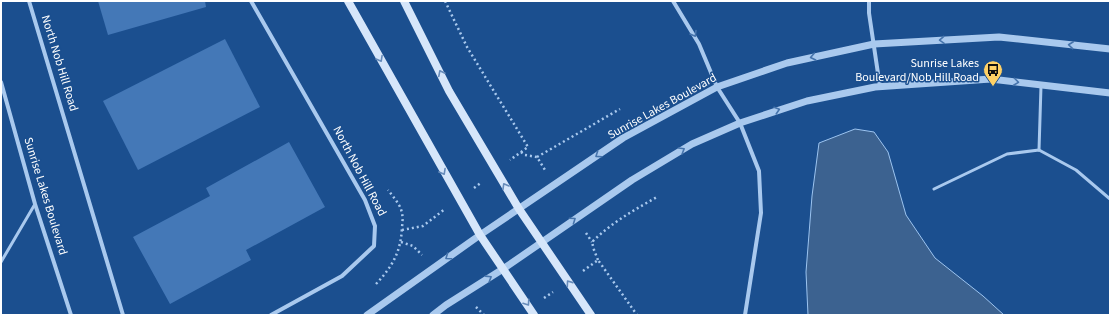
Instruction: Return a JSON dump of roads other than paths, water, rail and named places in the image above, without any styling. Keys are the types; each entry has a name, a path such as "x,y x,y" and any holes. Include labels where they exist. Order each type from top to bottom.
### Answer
{"main road":[{"path":"348,1 480,235 534,315"},
{"path":"404,1 449,91 519,209 591,315"}],"street":[{"name":"North Nob Hill Road","path":"29,1 123,315"},
{"name":"North Nob Hill Road","path":"250,1 365,200 376,226 374,246 342,276 271,315"},
{"path":"674,1 699,44 717,87 740,123 759,171 761,213 745,315"},
{"path":"869,1 880,87"},
{"name":"Sunrise Lakes Boulevard","path":"367,315 480,235 624,138 717,87 787,63 874,44 999,37 1110,49"},
{"path":"433,315 632,180 692,144 740,123 807,101 880,87 991,79 1110,93"},
{"name":"Sunrise Lakes Boulevard","path":"1,82 35,204 71,315"}],"lane":[{"path":"1039,150 1041,85"},
{"path":"934,190 1007,154 1039,150 1076,170 1110,199"},
{"path":"1,262 35,204"}],"water":[{"path":"855,129 874,132 888,152 906,215 935,258 983,296 1004,315 808,315 806,272 812,196 819,143"}],"place":[{"name":"Sunrise Lakes Boulevard/Nob Hill Road","path":"993,87"}]}
